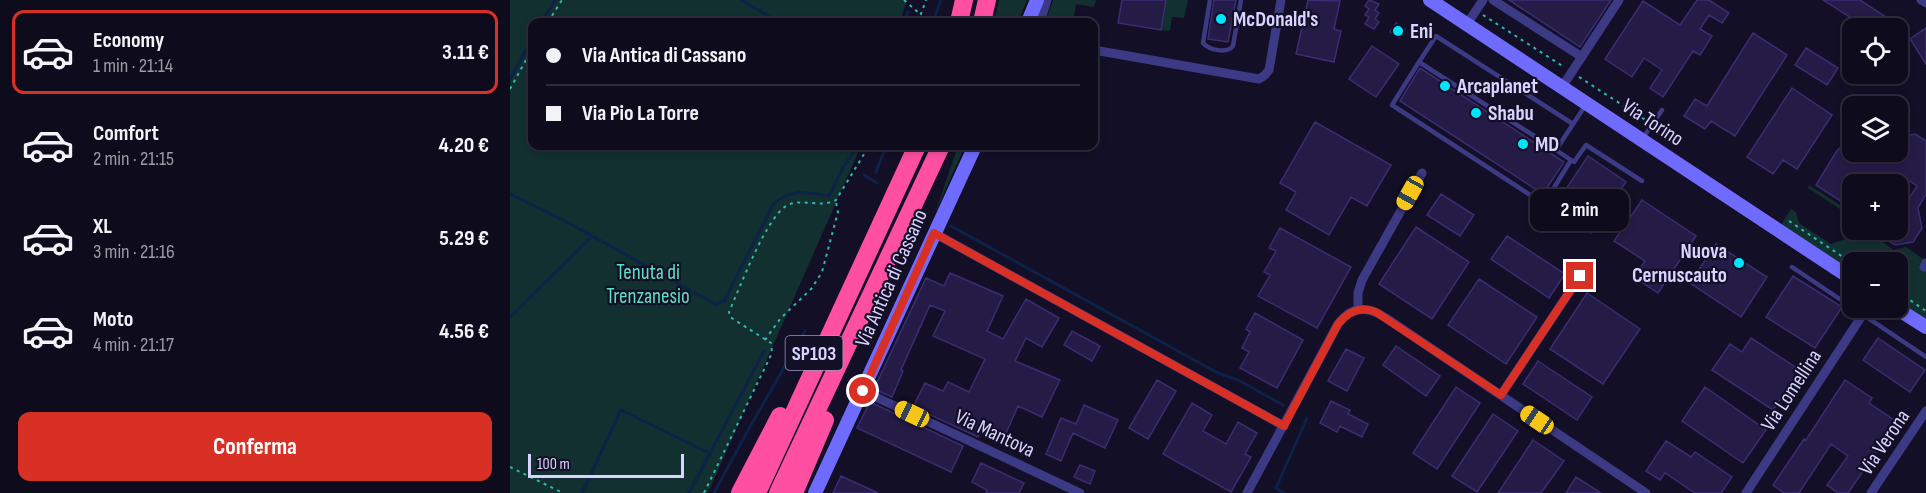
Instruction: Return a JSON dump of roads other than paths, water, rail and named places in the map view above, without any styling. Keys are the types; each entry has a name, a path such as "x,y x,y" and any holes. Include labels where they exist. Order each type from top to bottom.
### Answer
{"highway":[{"path":"960,18 964,0"},
{"path":"983,18 987,0"},
{"name":"SP103","path":"757,493 915,150"},
{"name":"SP103","path":"778,493 939,150"},
{"name":"SP103","path":"740,493 887,212"},
{"name":"SP103","path":"794,493 865,328 903,227"}],"street":[{"path":"1030,18 1037,0"},
{"path":"1041,18 1047,0"},
{"path":"1098,51 1259,79 1269,70 1281,0"},
{"name":"Via Torino","path":"1430,0 1842,272"},
{"path":"1467,24 1483,0"},
{"path":"1493,0 1582,57"},
{"path":"1562,87 1619,0"},
{"path":"1921,0 1926,3"},
{"name":"Via Antica di Cassano","path":"814,493 973,150"},
{"path":"1358,310 1358,293 1362,280 1422,173"},
{"path":"934,233 1284,426"},
{"path":"1501,395 1580,276"},
{"path":"1247,493 1338,324 1347,315 1364,309 1376,312 1646,493"},
{"path":"1908,316 1926,327"},
{"name":"Via Lomellina","path":"1746,493 1859,318"},
{"name":"Via Mantova","path":"863,391 1080,493"},
{"name":"Via Verona","path":"1871,493 1926,411"}],"lane":[{"path":"1210,0 1202,42 1207,47 1227,51 1233,46 1241,0"},
{"path":"1571,160 1544,204 1392,105 1436,36 1573,124"},
{"path":"1419,62 1574,162 1586,145 1642,181"},
{"path":"1556,150 1587,104"},
{"path":"1642,140 1662,110"},
{"path":"1792,267 1842,298"},
{"path":"1873,318 1926,357"}],"waterway":[{"path":"544,18 555,0"},
{"path":"741,0 772,18"},
{"path":"934,18 941,0"},
{"path":"906,18 908,12"},
{"path":"510,79 528,46"},
{"path":"510,194 565,221 715,304 724,301 774,203 795,193 829,196 844,166 855,150"},
{"path":"876,172 884,150"},
{"path":"864,175 877,183"},
{"path":"951,226 1216,372 1240,381 1283,405"},
{"path":"510,317 592,236"},
{"path":"714,493 805,331"},
{"path":"689,493 764,351"},
{"path":"582,493 621,410 709,453"},
{"path":"1284,493 1276,488 1307,418"}],"place":[{"name":"McDonald's","path":"1221,19"},
{"name":"Eni","path":"1398,31"},
{"name":"Arcaplanet","path":"1445,86"},
{"name":"Shabu","path":"1476,113"},
{"name":"MD","path":"1523,144"},
{"name":"Nuova Cernuscauto","path":"1739,263"}],"park label":[{"name":"Tenuta di Trenzanesio","path":"648,284"}]}
